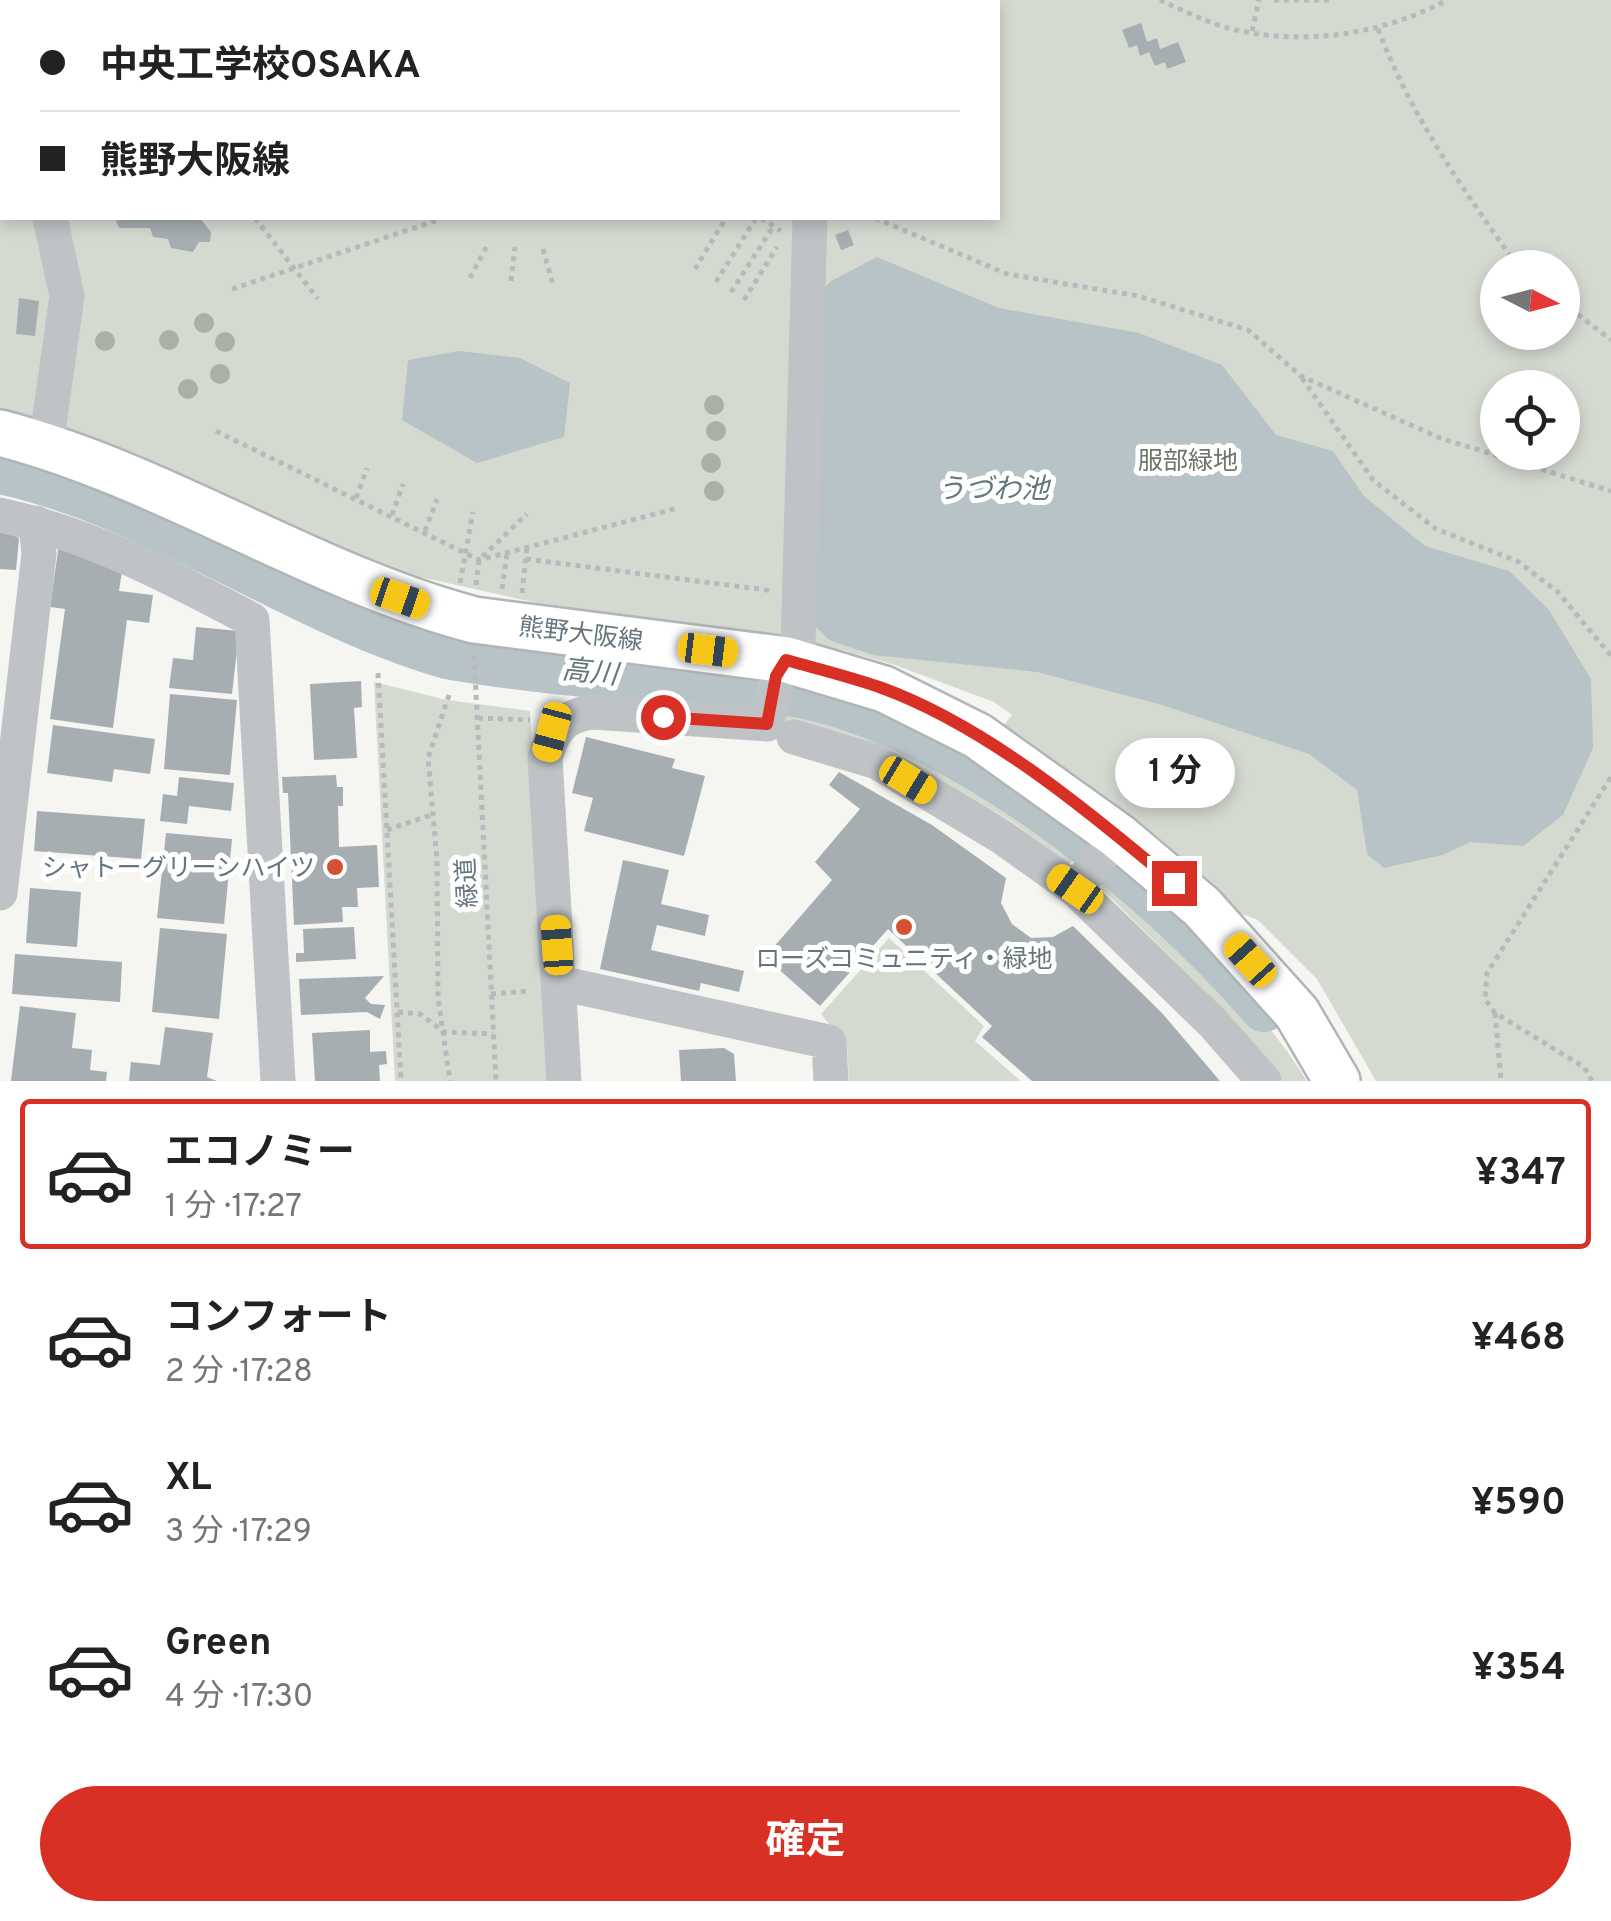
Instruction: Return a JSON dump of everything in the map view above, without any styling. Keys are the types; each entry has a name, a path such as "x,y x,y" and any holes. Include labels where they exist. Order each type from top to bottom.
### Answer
{"main road":[{"name":"熊野大阪線","path":"0,433 46,445 227,520 369,588 430,608 778,680 884,688 978,736 1118,836 1202,907 1297,1013 1337,1081"}],"street":[{"path":"46,445 68,296 50,220"},
{"path":"564,1081 545,758 552,732 572,715 594,712 767,724 778,680 792,224"},
{"path":"0,514 36,522 176,579 252,620 278,1081"},
{"path":"0,893 39,554 36,522"},
{"path":"794,737 876,762 1002,837 1075,889 1213,1024 1264,1081"},
{"path":"1075,889 1118,836"},
{"path":"560,983 830,1042 832,1081"}],"path":[{"path":"1160,0 1224,27 1304,37 1378,29 1447,0"},
{"path":"1252,30 1259,0"},
{"path":"1274,0 1332,0"},
{"path":"1378,29 1401,90 1455,179 1507,250"},
{"path":"257,220 318,299"},
{"path":"232,289 438,220"},
{"path":"695,269 725,220"},
{"path":"716,282 758,220"},
{"path":"880,220 1007,274 1138,296 1248,330 1300,376 1373,480 1436,530 1517,561 1558,592 1611,656"},
{"path":"784,254 792,224"},
{"path":"731,292 792,224"},
{"path":"744,300 792,224"},
{"path":"470,278 488,244"},
{"path":"512,281 515,247"},
{"path":"543,249 554,286"},
{"path":"1580,316 1611,340"},
{"path":"1300,376 1440,438 1611,491"},
{"path":"216,431 479,560 678,508"},
{"path":"356,498 367,468"},
{"path":"392,515 403,484"},
{"path":"425,531 437,499"},
{"path":"458,594 473,512"},
{"path":"475,598 479,560 527,514"},
{"path":"520,610 528,546"},
{"path":"500,605 507,553"},
{"path":"526,559 768,590 768,570"},
{"name":"緑道","path":"474,644 496,1081"},
{"path":"378,673 400,1081"},
{"path":"449,695 428,758 434,814 437,960 450,1081"},
{"path":"478,718 536,720"},
{"path":"1592,1081 1584,1067 1494,1013 1484,999 1487,973 1611,777"},
{"path":"387,830 434,814"},
{"path":"397,1012 420,1014 444,1032 493,1034"},
{"path":"1494,1013 1502,1081"}],"green space":[{"name":"服部緑地","path":"1000,0 1611,0 1611,1081 1376,1081 1317,979 1258,920 1240,913 1162,841 1004,725 1012,715 994,702 892,664 827,646 555,607 398,572 83,434 0,411 0,220 1000,220"},
{"path":"374,682 447,700 530,711 550,1081 395,1081"},
{"path":"787,702 866,720 932,749 1009,796 1082,851 1069,864 1011,821 874,745 784,722"},
{"path":"1110,874 1241,995 1307,1081 1282,1081 1228,1014 1099,886"},
{"path":"889,938 984,1026 975,1041 1021,1081 849,1081 847,1046 821,1014"}],"water":[{"name":"うづわ池","path":"877,257 999,308 1139,333 1222,365 1276,435 1333,451 1364,496 1425,546 1509,571 1549,610 1591,679 1593,748 1563,815 1523,846 1470,842 1443,855 1384,868 1367,854 1357,790 1309,754 1162,705 1037,672 873,655 829,640 812,623 817,296 831,281"},
{"path":"459,351 520,358 570,383 564,437 477,463 402,420 408,360"}],"building":[{"path":"1141,23 1147,42 1157,38 1160,49 1178,42 1186,62 1167,69 1165,62 1155,66 1149,52 1140,56 1137,45 1129,48 1122,30"},
{"path":"116,220 202,220 211,232 210,242 199,242 193,252 171,248 168,239 153,237 150,228 119,228"},
{"path":"848,230 854,245 841,250 835,235"},
{"path":"19,298 39,301 35,336 16,334"},
{"path":"0,527 8,528 19,539 16,570 0,569"},
{"path":"59,544 123,565 119,591 153,595 149,623 127,620 113,728 50,719 65,609 50,607"},
{"path":"196,627 239,631 232,694 169,688 173,658 193,660"},
{"path":"361,681 362,707 354,708 357,758 314,760 310,684"},
{"path":"170,694 237,700 230,775 164,769"},
{"path":"53,725 155,739 150,774 114,769 112,782 47,773"},
{"path":"586,737 675,759 672,768 705,776 684,856 584,831 593,798 572,793"},
{"name":"ローズコミュニティ・緑地","path":"839,772 932,825 1006,878 1001,903 1012,924 1031,938 1053,937 1073,926 1162,1013 1220,1081 1032,1081 982,1037 992,1026 888,929 820,1006 765,957 832,880 815,862 860,809 829,785"},
{"name":"シャトーグリーンハイツ","path":"336,775 337,787 343,787 343,806 338,806 339,847 377,845 379,887 357,888 358,907 342,907 343,922 294,925 288,793 283,793 282,777"},
{"path":"179,777 234,783 231,811 189,806 187,824 160,821 163,794 177,796"},
{"path":"37,811 145,819 141,859 34,851"},
{"path":"166,833 232,839 224,924 157,918"},
{"path":"623,860 669,870 661,904 709,915 705,936 657,925 651,950 744,971 739,992 701,983 699,991 600,969"},
{"path":"30,888 81,892 77,947 26,943"},
{"path":"354,927 356,959 296,962 296,953 304,953 303,929"},
{"path":"160,928 227,934 219,1019 152,1012"},
{"path":"15,954 122,962 120,1002 12,994"},
{"path":"384,976 365,998 371,1004 385,1005 380,1019 367,1012 301,1015 299,979"},
{"path":"20,1006 76,1013 72,1048 92,1050 90,1070 107,1072 106,1081 11,1081"},
{"path":"165,1027 213,1033 207,1077 217,1081 129,1081 131,1062 160,1065"},
{"path":"370,1030 370,1052 386,1051 387,1064 379,1065 380,1081 315,1081 312,1033"},
{"path":"724,1048 734,1054 736,1081 681,1081 679,1050"}],"waterway":[{"name":"高川","path":"0,470 116,507 335,612 447,655 543,669 789,692 863,712 927,740 991,775 1054,817 1169,911 1264,1008"}],"place":[{"name":"シャトーグリーンハイツ","path":"335,867"},
{"name":"ローズコミュニティ・緑地","path":"904,927"}],"route":[{"path":"663,717 767,724 776,676 786,660 884,688 978,736 1118,836 1174,883"}]}
